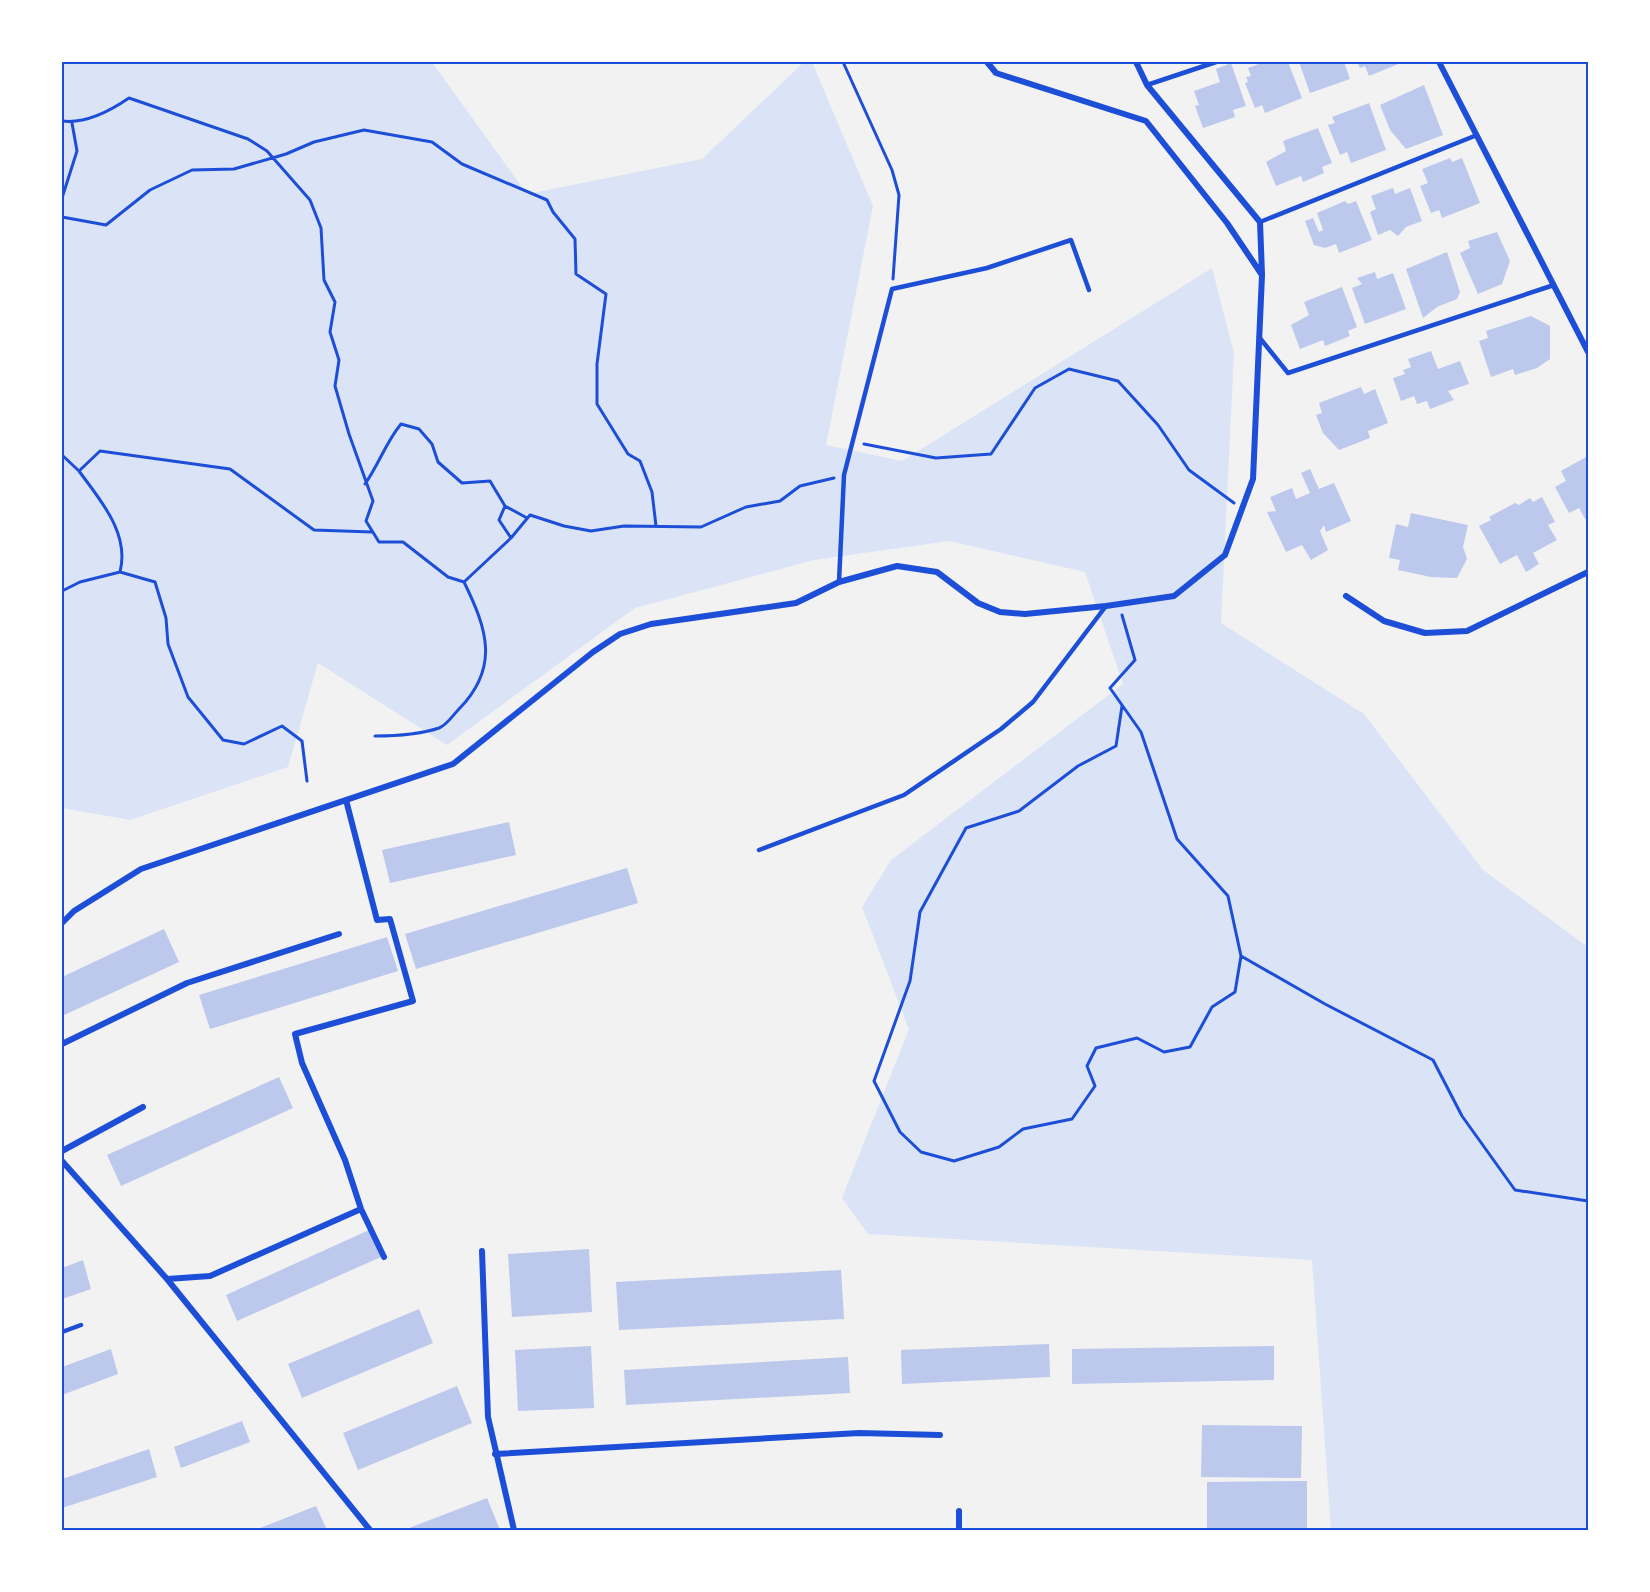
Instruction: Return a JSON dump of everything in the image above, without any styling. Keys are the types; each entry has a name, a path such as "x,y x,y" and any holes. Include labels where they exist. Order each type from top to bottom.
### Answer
{"street":[{"path":"987,62 996,73 1146,121 1227,223 1262,275"},
{"path":"62,922 74,911 141,869 453,764 593,652 621,634 651,624 796,603 839,582 897,566 937,572 978,603 1000,612 1026,614 1174,596 1225,555 1253,479 1262,275 1260,222 1147,85 1136,62"},
{"path":"1439,62 1588,352"},
{"path":"1346,596 1384,621 1425,633 1467,631 1588,572"},
{"path":"346,800 377,920 390,919 413,1001 295,1034 302,1063 345,1160 361,1209 384,1257"},
{"path":"62,1044 188,983 339,934"},
{"path":"62,1151 143,1107"},
{"path":"62,1161 167,1279 370,1530"},
{"path":"167,1279 210,1276 361,1209"},
{"path":"482,1251 488,1418 514,1530"},
{"path":"495,1454 859,1433 940,1435"},
{"path":"959,1511 959,1530"}],"lane":[{"path":"1147,85 1216,62"},
{"path":"1260,222 1477,135"},
{"path":"839,582 844,475 892,289 987,268 1071,240 1089,290"},
{"path":"1259,337 1288,373 1554,285"},
{"path":"759,850 904,795 1001,729 1033,702 1106,606"},
{"path":"62,1332 81,1325"}],"path":[{"path":"843,62 892,170 899,195 892,289"},
{"path":"62,121 72,123 110,111 129,98 248,139 272,157 310,200 321,228 324,280 335,302 330,332 339,360 335,386 365,484 373,501 366,521 380,542 403,542 448,577 464,582 482,619 486,655 474,693 442,727 408,735 375,736"},
{"path":"62,198 76,151 72,123"},
{"path":"62,217 105,225 150,190 192,170 234,169 314,142 364,130 432,142 462,164 547,200 553,212 575,239 576,274 606,294 597,364 597,404 628,454 640,460 652,492 656,526"},
{"path":"853,442 936,458 992,454 1035,388 1069,369 1118,381 1158,425 1189,470 1242,508"},
{"path":"365,484 377,466 391,436 401,424 419,429 432,444 438,462 462,483 490,481 505,506 527,518"},
{"path":"78,471 100,451 230,469 314,530 373,532"},
{"path":"62,455 78,471 112,514 123,557 120,572"},
{"path":"464,582 511,538 530,515 564,526 591,531 624,526 700,527 746,507 780,501 800,486 844,475"},
{"path":"505,506 499,520 511,538"},
{"path":"62,591 80,582 120,572 155,582 166,618 168,644 188,697 223,740 244,744 282,726 303,741 307,781"},
{"path":"1119,604 1135,660 1110,688 1141,732 1177,839 1228,896 1241,956 1235,992 1212,1007 1190,1047 1164,1052 1137,1038 1096,1048 1087,1066 1095,1086 1071,1119 1023,1129 999,1147 954,1161 921,1152 900,1132 874,1081 910,981 920,912 966,828 1019,812 1078,766 1116,746 1122,706"},
{"path":"1241,956 1335,1010 1433,1060 1462,1116 1515,1190 1588,1201"}],"shaded area":[{"path":"62,62 432,62 527,194 702,159 804,62 812,62 873,206 826,445 902,461 1212,268 1234,353 1221,623 1364,714 1483,870 1588,947 1588,1530 1331,1530 1312,1260 868,1234 842,1198 909,1029 862,907 891,860 1123,684 1085,572 949,541 814,560 635,608 447,745 318,663 288,767 130,820 62,808"}],"building":[{"path":"1264,62 1288,62 1302,98 1265,113 1262,105 1255,108 1245,83 1248,82 1246,77 1251,76 1248,68"},
{"path":"1299,62 1344,62 1350,79 1310,93"},
{"path":"1357,62 1403,62 1369,76 1365,66 1360,68"},
{"path":"1231,63 1246,106 1233,110 1235,117 1203,128 1195,106 1199,105 1194,91 1220,82 1216,69"},
{"path":"1424,85 1443,135 1406,149 1390,130 1380,105"},
{"path":"1369,103 1386,150 1351,163 1347,152 1340,155 1328,125 1335,123 1332,117"},
{"path":"1318,128 1332,163 1322,167 1324,173 1303,182 1301,176 1276,186 1266,162 1286,151 1283,141"},
{"path":"1450,158 1452,162 1462,158 1480,203 1442,218 1439,210 1431,213 1420,186 1428,183 1422,169"},
{"path":"1393,188 1395,194 1410,188 1422,221 1406,227 1398,236 1390,230 1378,235 1370,212 1376,209 1371,196"},
{"path":"1345,201 1348,204 1356,201 1372,240 1339,253 1336,244 1325,248 1314,245 1305,221 1313,218 1319,232 1323,230 1317,213"},
{"path":"1497,232 1510,261 1502,284 1478,294 1460,253 1470,248 1468,241"},
{"path":"1447,252 1460,292 1457,299 1437,307 1423,318 1406,269"},
{"path":"1375,272 1377,279 1393,273 1406,309 1365,324 1352,288 1362,284 1357,278"},
{"path":"1342,287 1357,327 1348,331 1350,336 1325,346 1323,340 1300,349 1291,325 1309,315 1304,302"},
{"path":"1531,316 1550,326 1550,359 1537,368 1515,375 1513,369 1491,377 1479,341 1488,338 1486,331"},
{"path":"1431,351 1438,369 1460,361 1469,384 1448,391 1454,400 1430,409 1427,401 1417,404 1414,396 1401,401 1393,378 1405,374 1403,370 1411,367 1408,359"},
{"path":"1361,387 1364,394 1375,389 1388,423 1368,431 1370,438 1339,450 1323,433 1316,415 1322,413 1319,403"},
{"path":"1588,456 1588,517 1585,519 1579,508 1569,513 1555,487 1566,481 1561,471"},
{"path":"1310,469 1319,489 1334,483 1351,521 1326,532 1324,525 1320,531 1328,550 1311,560 1302,545 1286,552 1267,512 1276,511 1270,497 1292,488 1296,499 1310,493 1301,473"},
{"path":"1542,497 1555,522 1548,525 1557,540 1533,553 1539,564 1526,572 1517,555 1500,564 1479,526 1491,520 1489,517 1515,503 1519,505 1530,498 1533,502"},
{"path":"1411,513 1468,525 1463,547 1467,559 1457,578 1431,577 1398,570 1400,560 1389,558 1396,524 1408,527"},
{"path":"509,822 516,855 390,883 382,850"},
{"path":"627,868 638,903 416,969 405,934"},
{"path":"164,929 179,962 62,1016 62,977"},
{"path":"387,937 398,971 210,1029 199,995"},
{"path":"279,1077 293,1108 121,1186 107,1155"},
{"path":"369,1230 381,1257 237,1321 226,1295"},
{"path":"589,1249 592,1312 512,1317 508,1254"},
{"path":"83,1260 91,1289 62,1299 62,1268"},
{"path":"841,1270 844,1319 619,1330 616,1282"},
{"path":"419,1309 433,1343 302,1398 288,1364"},
{"path":"1049,1344 1050,1377 902,1384 901,1350"},
{"path":"591,1346 594,1408 518,1411 515,1350"},
{"path":"1274,1346 1274,1380 1072,1384 1072,1349"},
{"path":"111,1349 118,1374 62,1395 62,1367"},
{"path":"848,1357 850,1393 626,1405 624,1370"},
{"path":"457,1386 472,1423 358,1470 343,1433"},
{"path":"242,1421 250,1442 181,1468 174,1447"},
{"path":"1202,1425 1302,1426 1301,1478 1201,1477"},
{"path":"149,1449 157,1477 62,1508 62,1479"},
{"path":"1307,1481 1307,1530 1207,1530 1207,1482"},
{"path":"487,1498 500,1530 404,1530"},
{"path":"316,1506 327,1530 255,1530"}]}
